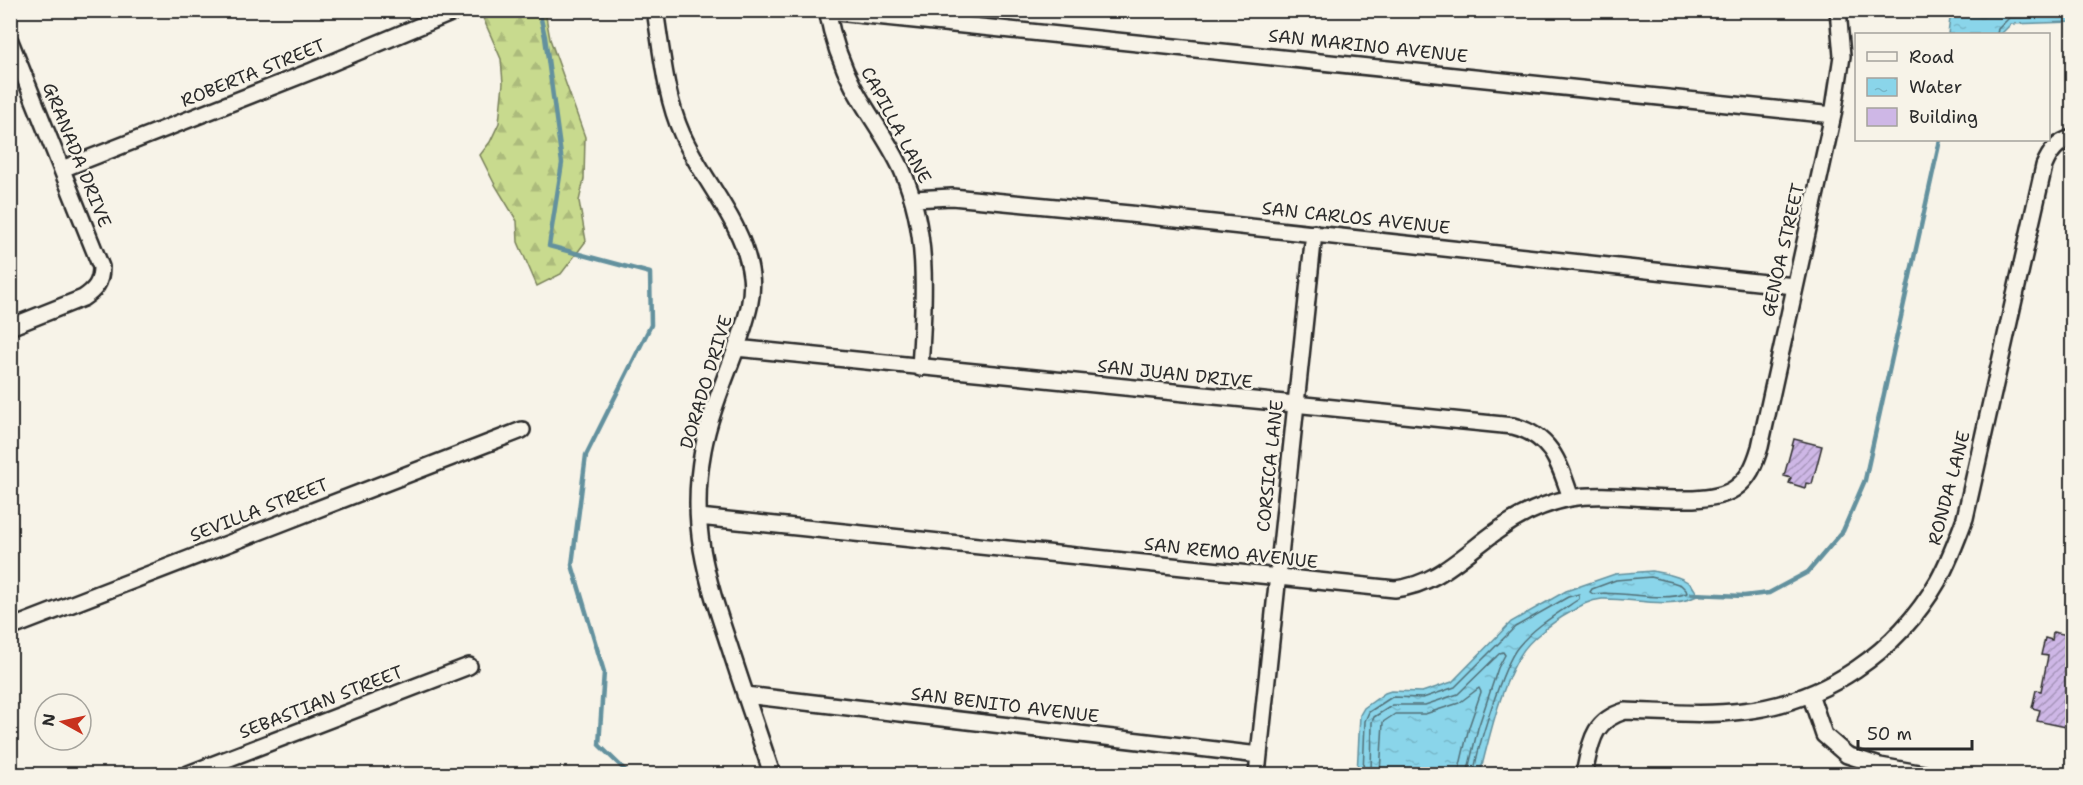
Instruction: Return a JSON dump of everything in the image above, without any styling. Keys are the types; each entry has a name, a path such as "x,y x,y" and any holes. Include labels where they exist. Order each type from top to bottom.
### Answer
{"street":[{"name":"ROBERTA STREET","path":"62,169 312,71 458,10"},
{"name":"DORADO DRIVE","path":"655,10 667,85 679,126 692,154 735,228 749,264 752,279 747,318 704,447 700,470 699,517 704,566 772,774"},
{"name":"GENOA STREET","path":"1734,490 1749,475 1760,447 1833,114 1842,56 1838,10"},
{"name":"SAN MARINO AVENUE","path":"827,11 1833,114"},
{"name":"CAPILLA LANE","path":"827,11 834,39 848,77 892,151 913,199 924,273 920,368"},
{"name":"GRANADA DRIVE","path":"10,327 83,298 93,291 101,277 101,267 11,46"},
{"name":"RONDA LANE","path":"1584,774 1593,736 1598,727 1612,715 1624,711 1707,713 1743,711 1773,706 1810,694 1856,670 1890,642 1927,599 1950,559 1965,518 2044,166 2049,155 2066,141"},
{"name":"SAN CARLOS AVENUE","path":"913,199 952,197 1314,233 1794,286"},
{"name":"CORSICA LANE","path":"1257,774 1314,233"},
{"name":"SAN JUAN DRIVE","path":"736,348 1296,406 1506,425 1525,429 1540,438 1553,452 1571,498"},
{"name":"SEVILLA STREET","path":"10,628 522,430"},
{"name":"SAN REMO AVENUE","path":"699,517 1383,589 1417,585 1444,572 1506,524 1537,508 1571,498 1609,495 1696,499 1715,497 1734,490"},
{"name":"SEBASTIAN STREET","path":"188,774 469,666"},
{"path":"1810,694 1824,735 1847,754 1880,766 1924,774"},
{"name":"SAN BENITO AVENUE","path":"745,695 1259,755"}],"green space":[{"path":"480,11 545,11 550,39 585,137 584,179 579,201 586,241 561,274 537,286 518,242 517,221 480,155 490,142 499,123 503,83 501,59"}],"water":[{"path":"1951,11 2072,11 2072,22 2011,24 2002,33 1948,33"},
{"path":"1652,571 1672,575 1691,584 1697,596 1662,603 1597,600 1581,606 1542,631 1525,649 1507,681 1496,712 1480,774 1357,774 1360,715 1364,708 1385,693 1391,691 1422,692 1452,682 1511,622 1566,591 1615,574"}],"building":[{"path":"1794,439 1822,446 1812,484 1806,483 1805,488 1789,483 1791,478 1784,476"},
{"path":"2053,632 2073,636 2073,665 2070,665 2064,703 2070,705 2069,710 2073,710 2071,728 2037,721 2040,710 2032,708 2036,690 2041,691 2048,656 2041,655 2045,638 2052,640"}],"waterway":[{"path":"539,10 545,37 562,163 549,246 650,273 651,325 586,455 572,565 604,672 599,745 629,774"},
{"path":"1692,594 1744,596 1769,593 1808,572 1843,531 1865,480 1940,141"}]}
